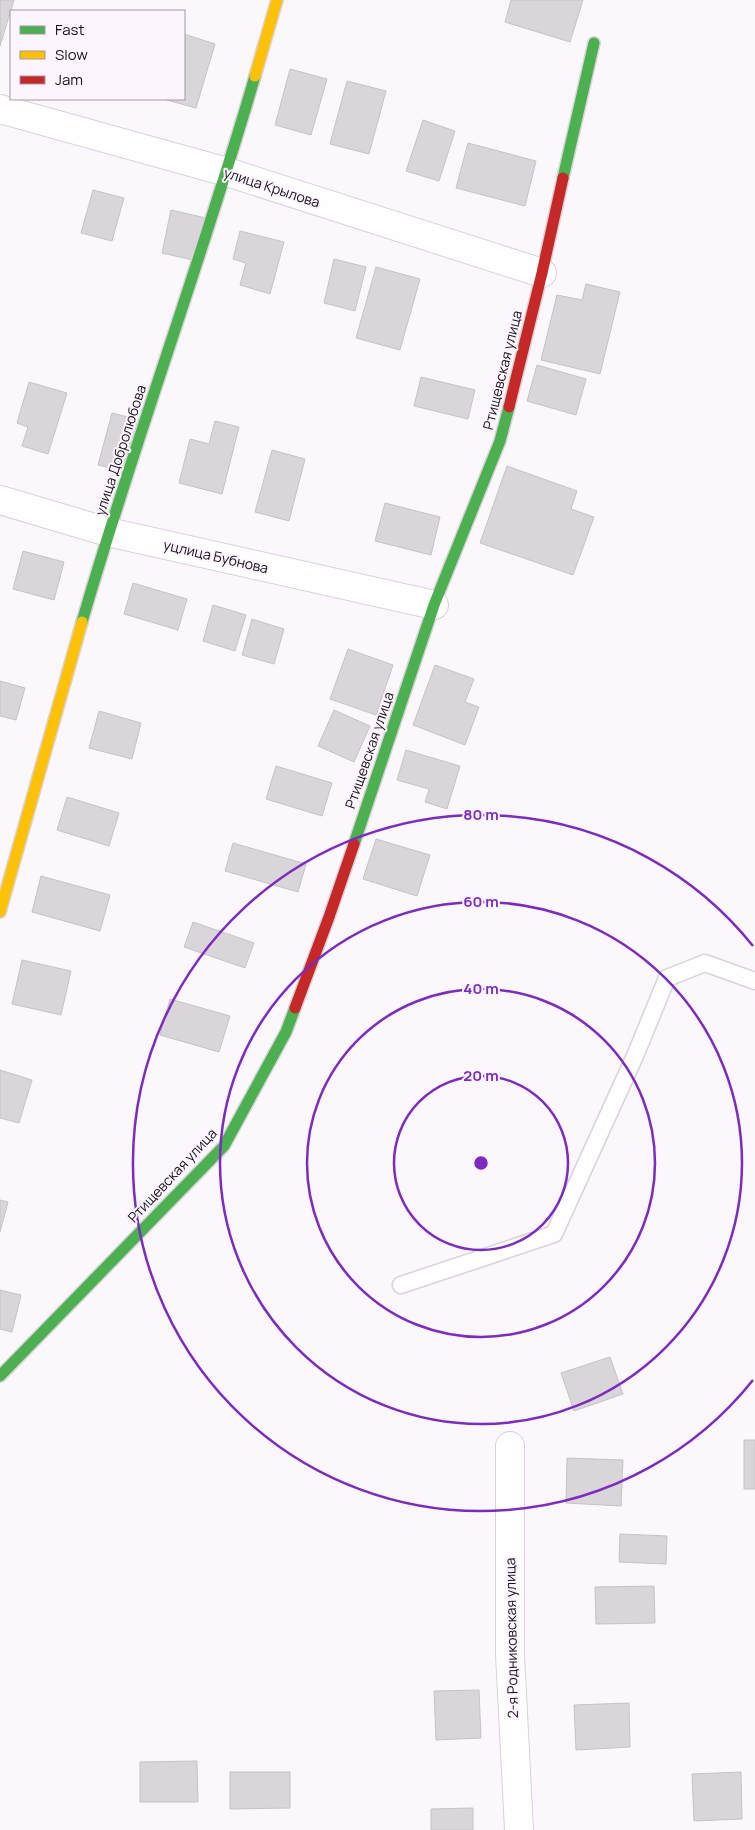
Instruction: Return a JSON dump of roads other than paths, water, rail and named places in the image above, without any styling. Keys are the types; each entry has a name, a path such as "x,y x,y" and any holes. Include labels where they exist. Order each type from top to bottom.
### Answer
{"street":[{"name":"улица Добролюбова","path":"0,912 108,532 227,172 276,0"},
{"name":"Ртищевская улица","path":"0,1376 224,1146 286,1032 329,917 434,605 500,441 542,273 594,44"},
{"name":"улица Крылова","path":"0,109 227,172 542,273"},
{"name":"уцлица Бубнова","path":"0,500 108,532 434,605"},
{"name":"2-я Родниковская улица","path":"510,1446 510,1654 518,1830"}],"lane":[{"path":"402,1285 554,1234 668,978 705,963 755,981"}]}
